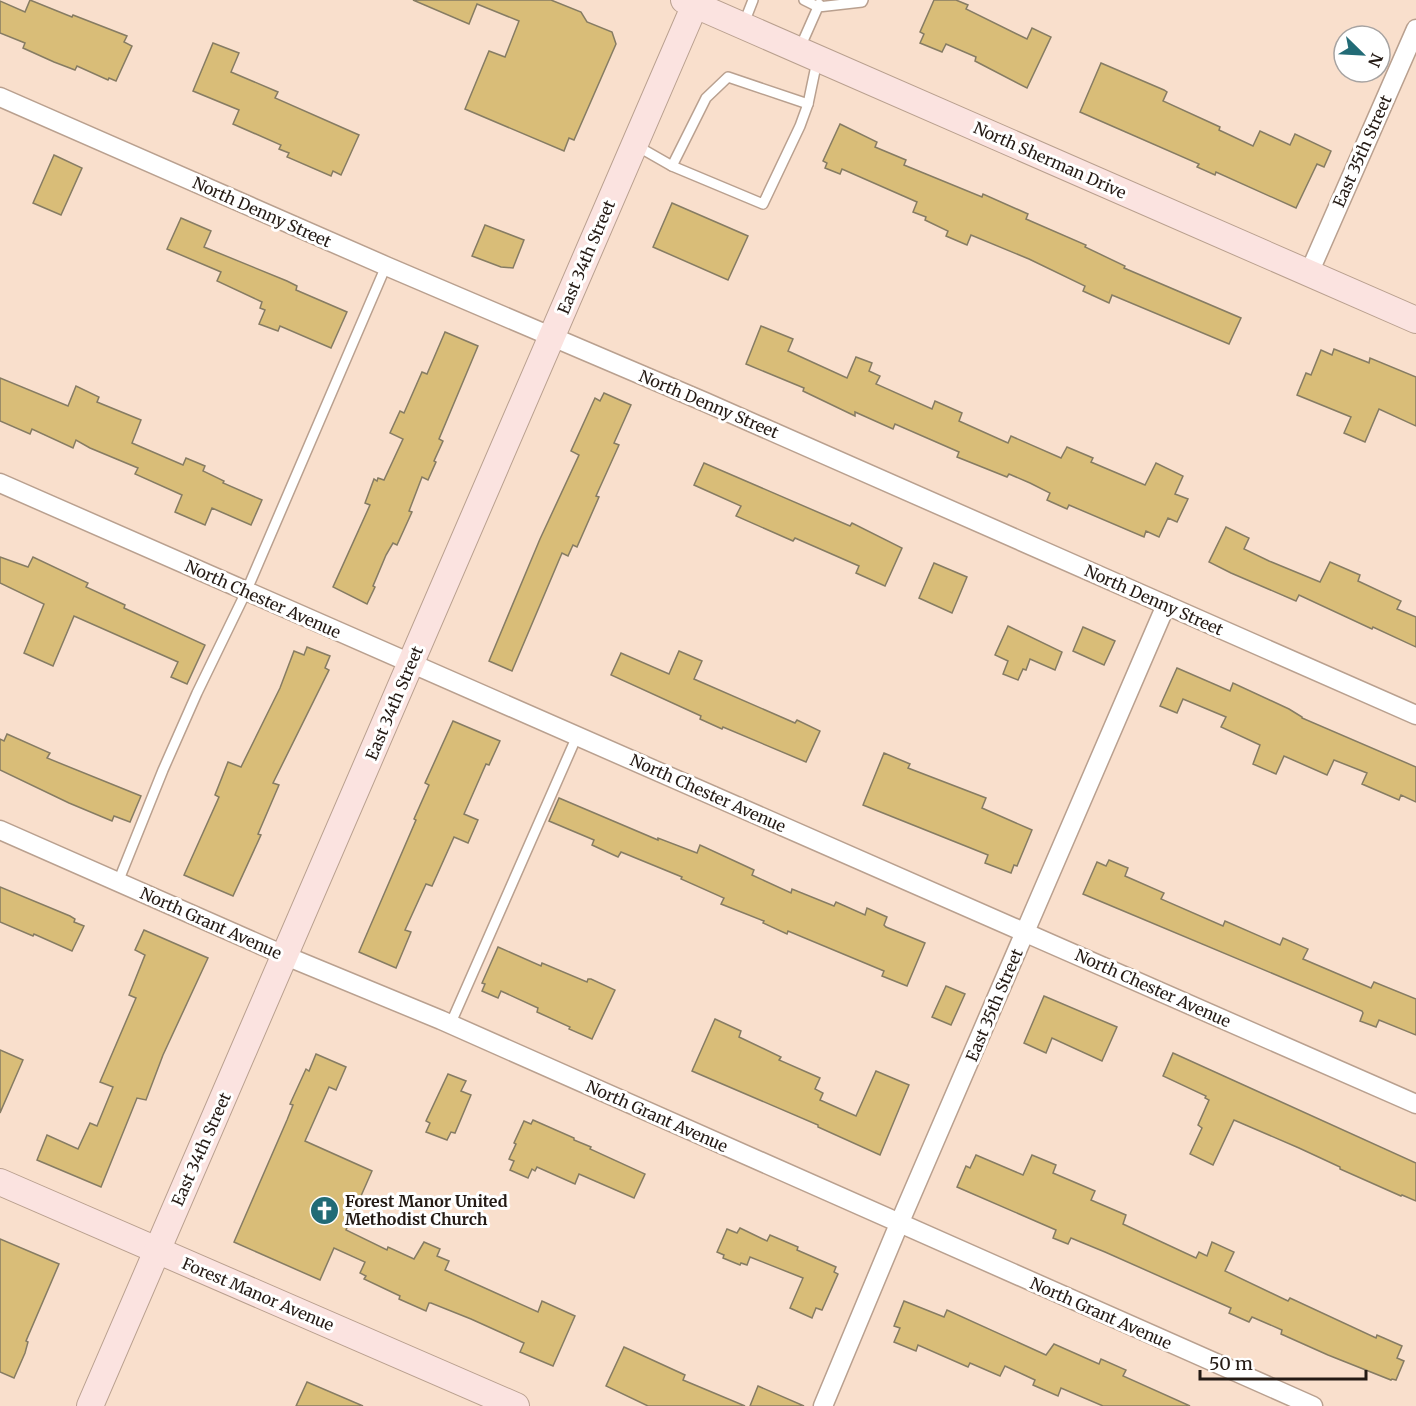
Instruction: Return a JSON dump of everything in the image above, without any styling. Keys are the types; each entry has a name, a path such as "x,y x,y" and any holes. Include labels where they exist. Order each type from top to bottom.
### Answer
{"main road":[{"name":"North Sherman Drive","path":"692,2 1416,320"},
{"name":"East 34th Street","path":"90,1406 412,664 634,145 692,2"},
{"name":"Forest Manor Avenue","path":"0,1182 516,1406"}],"street":[{"name":"East 35th Street","path":"1309,273 1416,29"},
{"name":"North Denny Street","path":"0,97 1416,715"},
{"name":"North Chester Avenue","path":"0,483 1416,1104"},
{"name":"East 35th Street","path":"823,1406 1166,605"},
{"name":"North Grant Avenue","path":"0,830 286,956 450,1025 1313,1406"}],"lane":[{"path":"743,26 753,0"},
{"path":"804,0 820,3 862,2 863,0"},
{"path":"634,145 672,166 763,204 793,143 808,104 808,54 820,3"},
{"path":"672,166 706,98 728,76 808,104"},
{"path":"118,882 197,693 246,592 386,266"},
{"path":"450,1025 577,736"}],"building":[{"path":"30,0 127,36 124,42 132,46 116,81 109,78 108,80 77,66 75,70 54,62 23,48 25,43 0,33 0,1 25,12"},
{"path":"413,0 551,0 581,12 587,22 612,32 616,44 574,140 569,138 564,151 465,109 489,51 505,57 519,21 477,4 469,24"},
{"path":"934,0 956,0 968,5 966,9 1027,39 1032,28 1051,37 1027,88 975,61 976,57 946,44 942,52 920,43 924,34 920,32"},
{"path":"213,43 239,53 231,72 278,92 275,98 359,135 341,175 333,171 331,176 287,157 289,153 279,149 281,145 233,124 239,110 193,91"},
{"path":"1101,63 1164,90 1167,92 1163,101 1220,127 1219,130 1253,146 1260,131 1290,145 1295,134 1331,151 1324,167 1317,164 1296,208 1216,172 1215,175 1197,167 1199,164 1080,112"},
{"path":"840,124 877,142 875,147 906,160 904,165 982,197 983,194 1028,214 1026,219 1086,245 1085,247 1125,266 1124,268 1241,318 1229,344 1112,295 1109,303 1083,291 1085,286 971,235 967,245 946,236 948,231 925,220 926,217 913,212 917,202 842,169 840,174 825,168 827,163 823,161"},
{"path":"54,155 82,168 61,215 33,203"},
{"path":"672,203 748,236 728,280 653,247"},
{"path":"181,218 211,231 204,247 287,281 297,286 296,290 347,312 331,348 280,326 278,331 259,324 265,310 260,308 262,302 217,281 221,272 167,249"},
{"path":"485,225 524,240 513,268 501,267 472,256"},
{"path":"761,326 793,339 788,351 847,378 856,357 872,363 869,371 880,376 876,384 932,409 935,401 962,413 959,421 1008,443 1011,436 1061,458 1067,447 1093,458 1091,462 1145,485 1156,463 1183,476 1175,494 1188,499 1177,522 1168,518 1159,537 1146,531 1144,537 1069,505 1067,509 1047,500 1050,493 1030,483 1009,474 1007,477 957,457 959,452 895,424 893,429 855,412 855,416 803,391 804,388 746,364"},
{"path":"445,332 478,346 439,439 443,441 434,461 436,462 428,480 422,477 409,511 412,512 397,545 393,543 386,555 367,604 333,587 370,505 365,503 374,479 384,480 403,439 390,433 400,411 404,413 422,372 427,374"},
{"path":"1334,349 1369,363 1370,358 1416,377 1416,426 1379,409 1365,442 1344,433 1351,417 1297,395 1306,373 1311,375 1321,350 1332,355"},
{"path":"0,378 68,406 76,386 99,397 97,402 141,420 132,443 183,465 186,458 205,466 203,471 224,481 223,483 262,500 251,525 212,508 205,525 175,512 182,495 135,474 138,468 76,440 73,448 32,429 30,434 0,421"},
{"path":"604,393 631,405 614,443 619,445 596,496 599,497 577,547 573,545 568,556 562,553 512,671 489,661 540,539 579,455 571,451 595,398 600,401"},
{"path":"704,463 850,526 852,523 902,548 885,586 856,573 859,566 795,538 793,541 736,516 741,506 694,485"},
{"path":"1226,527 1249,538 1244,549 1320,582 1330,562 1360,575 1358,581 1401,601 1397,609 1416,617 1416,647 1299,595 1296,601 1209,562"},
{"path":"0,557 28,567 33,557 88,583 86,587 125,605 124,608 205,645 187,684 171,677 178,662 74,616 53,666 24,653 44,604 0,583"},
{"path":"934,563 967,577 952,613 919,598"},
{"path":"1008,626 1062,652 1055,670 1030,659 1026,670 1023,669 1018,680 1003,674 1008,661 995,655"},
{"path":"1083,627 1115,641 1104,665 1073,651"},
{"path":"307,647 330,656 325,668 329,670 273,783 279,785 258,834 261,835 233,896 184,875 219,797 215,795 228,762 241,767 280,688 294,651 304,655"},
{"path":"679,651 702,661 694,679 795,723 797,720 820,731 806,762 723,727 722,729 700,719 701,716 611,675 621,653 669,674"},
{"path":"1177,668 1230,691 1233,683 1289,709 1302,718 1416,767 1416,802 1401,795 1399,800 1362,784 1367,773 1334,760 1327,775 1284,756 1276,774 1253,764 1260,745 1221,727 1226,717 1183,699 1177,713 1160,706"},
{"path":"453,721 500,741 489,765 486,764 464,814 478,820 468,843 454,837 432,886 426,884 405,930 411,932 396,968 359,952 416,820 414,819 429,785 425,783"},
{"path":"7,734 50,753 47,758 141,796 130,822 114,816 112,821 0,770 0,739 4,741"},
{"path":"884,753 910,764 908,768 986,798 982,808 1032,830 1017,866 1014,865 1011,873 985,863 988,855 863,805"},
{"path":"559,798 658,840 658,838 697,853 700,845 754,870 752,875 791,893 792,889 834,906 836,902 865,915 867,908 887,917 884,925 886,927 925,943 907,986 882,976 884,971 788,931 787,934 763,923 764,921 721,904 724,898 681,879 682,877 621,852 618,857 592,845 594,840 549,821"},
{"path":"1109,860 1128,868 1125,876 1164,893 1161,899 1223,926 1225,921 1280,945 1283,938 1308,949 1303,959 1371,988 1374,982 1416,999 1416,1035 1379,1020 1376,1027 1360,1021 1362,1011 1083,894 1097,862 1106,866"},
{"path":"0,887 70,916 75,919 74,922 84,926 72,951 0,922"},
{"path":"144,930 208,958 163,1055 146,1100 137,1098 101,1187 37,1160 47,1135 78,1149 90,1123 97,1126 113,1087 100,1082 136,998 129,995 145,955 135,950"},
{"path":"498,947 541,966 542,963 587,982 591,979 615,990 592,1039 537,1012 538,1008 501,991 498,998 482,991 485,984 482,983"},
{"path":"946,986 965,994 951,1025 932,1017"},
{"path":"1044,996 1117,1027 1102,1061 1052,1038 1046,1053 1024,1043"},
{"path":"715,1019 741,1031 739,1037 781,1057 779,1060 820,1078 815,1089 823,1093 820,1100 856,1116 876,1071 909,1085 880,1155 818,1127 818,1125 692,1071"},
{"path":"0,1050 23,1060 0,1113"},
{"path":"1173,1053 1416,1163 1416,1201 1234,1120 1213,1165 1190,1154 1202,1128 1198,1125 1209,1100 1205,1098 1206,1096 1163,1076"},
{"path":"316,1054 346,1067 336,1090 329,1087 305,1141 372,1171 346,1230 387,1250 388,1247 414,1259 424,1242 440,1249 437,1256 449,1261 445,1270 538,1312 542,1301 575,1316 553,1366 520,1352 524,1343 471,1319 431,1303 426,1311 399,1299 400,1296 364,1279 366,1276 360,1273 365,1262 334,1248 320,1280 234,1242 287,1120 293,1105 290,1104 306,1069 309,1071"},
{"path":"448,1074 466,1081 461,1091 471,1095 455,1133 451,1132 447,1140 426,1132 430,1123 426,1121"},
{"path":"533,1120 645,1174 634,1198 579,1174 575,1184 537,1167 535,1171 532,1169 528,1178 510,1170 514,1161 509,1159 524,1121 531,1124"},
{"path":"976,1155 1023,1175 1032,1155 1056,1165 1053,1173 1095,1191 1091,1200 1126,1215 1123,1224 1196,1258 1199,1252 1207,1256 1212,1242 1234,1252 1225,1271 1288,1301 1290,1298 1376,1338 1377,1335 1402,1346 1397,1358 1404,1361 1396,1380 1328,1355 1281,1334 1282,1330 1252,1317 1249,1322 1229,1313 1231,1308 1105,1252 1071,1238 1068,1244 1053,1238 1056,1230 957,1187 966,1166 970,1168"},
{"path":"740,1228 767,1241 770,1235 836,1267 834,1272 838,1274 822,1310 816,1308 812,1318 790,1308 803,1278 750,1257 747,1265 741,1263 740,1265 723,1258 724,1255 717,1252 727,1229 737,1233"},
{"path":"0,1239 59,1264 26,1341 28,1342 25,1353 14,1378 0,1372"},
{"path":"904,1301 944,1317 947,1310 1046,1355 1054,1344 1099,1364 1101,1359 1126,1370 1123,1376 1190,1406 1103,1406 1061,1388 1058,1396 1033,1385 1035,1380 1005,1366 1000,1376 970,1363 968,1367 918,1345 916,1351 894,1342 900,1328 894,1326"},
{"path":"624,1347 685,1375 683,1380 745,1406 648,1406 606,1386"},
{"path":"307,1382 363,1406 296,1406"},
{"path":"758,1386 804,1406 750,1406"}],"place":[{"name":"Forest Manor United Methodist Church","path":"324,1210"}]}
